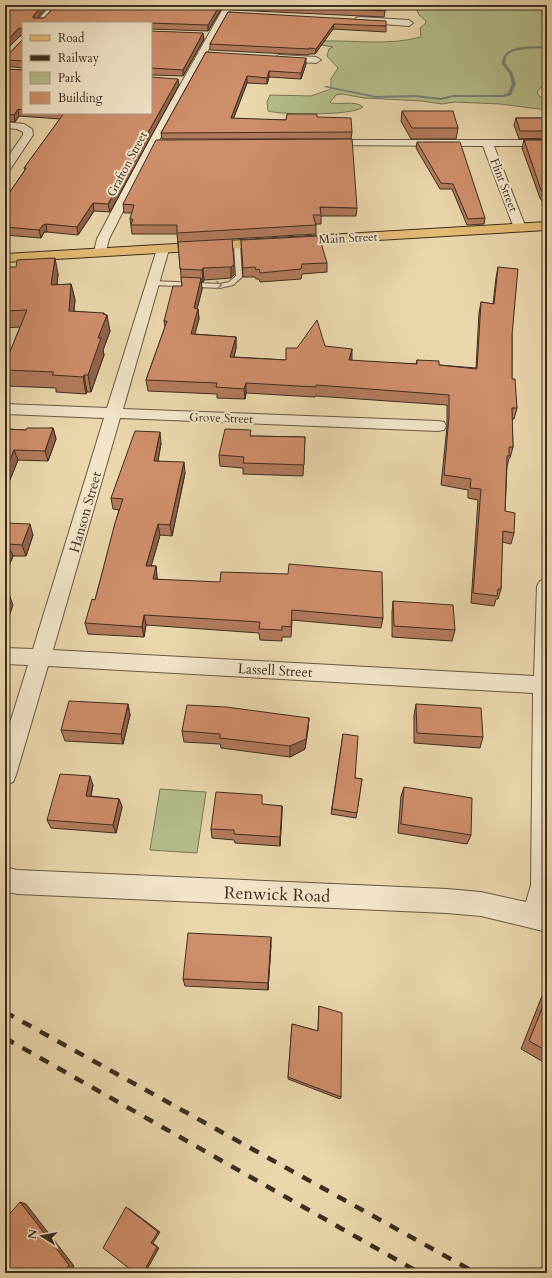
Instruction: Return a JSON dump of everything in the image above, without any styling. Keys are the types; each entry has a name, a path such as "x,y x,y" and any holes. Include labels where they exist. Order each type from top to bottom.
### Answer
{"main road":[{"name":"Main Street","path":"5,258 547,226"}],"street":[{"path":"40,22 55,6"},
{"name":"Grafton Street","path":"100,252 103,239 152,144 187,81 206,54 208,36 229,10"},
{"path":"351,20 409,23"},
{"path":"271,57 316,60"},
{"path":"172,80 187,81"},
{"path":"5,125 22,127 28,131 28,134 5,170"},
{"path":"312,143 547,143"},
{"name":"Flint Street","path":"487,143 520,228"},
{"path":"152,144 168,144"},
{"name":"Hanson Street","path":"5,775 163,249"},
{"name":"Grove Street","path":"5,409 438,426"},
{"path":"541,917 542,885 545,870 544,685 547,586"},
{"name":"Lassell Street","path":"5,656 40,659 496,681 544,685"},
{"name":"Renwick Road","path":"5,879 18,882 447,901 481,904 541,917"}],"lane":[{"path":"153,283 216,286 231,284 238,279 239,275 237,244"}],"green space":[{"path":"424,5 547,5 547,87 540,88 537,92 539,96 547,101 547,110 500,104 455,102 442,104 422,101 364,98 342,94 336,95 330,102 356,104 363,107 345,112 317,114 268,111 267,102 270,95 311,96 331,89 331,79 338,68 327,56 329,49 333,47 315,44 320,41 384,42 409,40 421,37 420,28 426,21 419,15 416,8"},
{"path":"160,789 206,792 197,853 150,850"}],"building":[{"path":"5,5 43,5 33,16 33,18 44,18 56,5 220,5 208,25 152,22 22,22 22,29 18,29 5,43"},
{"path":"261,5 384,5 385,11"},
{"path":"228,12 386,21 386,26 334,24 316,49 210,44"},
{"path":"152,31 203,33 183,70 152,68"},
{"path":"22,40 22,61 5,60 5,55 8,55"},
{"path":"206,52 306,58 301,73 269,71 267,78 247,76 231,118 286,120 287,114 317,114 317,117 351,118 352,132 161,133"},
{"path":"5,69 22,70 22,110 18,109 14,115 5,114"},
{"path":"152,77 178,79 108,204 93,203 77,227 46,224 39,230 5,227 5,199 26,168 24,168 63,114 152,114"},
{"path":"402,111 453,111 458,128 412,128"},
{"path":"516,118 547,118 547,131 520,131"},
{"path":"352,139 357,208 320,207 321,215 313,215 316,225 177,233 177,225 131,225 133,219 130,219 134,205 123,204 156,140"},
{"path":"524,140 547,140 547,198 541,190"},
{"path":"417,142 460,142 485,218 468,219 453,184 441,183"},
{"path":"319,236 327,263 302,264 301,269 260,273 259,269 256,270 255,267 243,268 241,240"},
{"path":"232,239 234,264 231,267 203,268 202,270 180,269 178,242"},
{"path":"55,258 51,285 71,284 69,311 104,313 103,314 107,315 98,338 101,338 88,375 84,375 83,377 52,375 54,372 5,370 5,364 27,310 5,311 5,267 16,267 17,260"},
{"path":"498,267 518,269 512,335 512,379 515,379 517,408 512,408 513,447 509,447 509,456 507,456 505,511 515,513 514,533 503,531 501,589 498,589 497,596 473,593 481,489 470,488 471,479 444,475 449,416 449,395 316,385 316,387 246,383 244,389 216,387 217,383 146,380 167,321 164,321 173,286 182,286 181,277 201,278 194,308 198,309 191,334 236,337 230,357 286,360 286,348 297,348 317,320 325,346 352,349 349,360 417,364 417,360 439,361 439,365 477,369 481,302 494,304"},
{"path":"5,356 8,357 5,364"},
{"path":"27,428 53,428 45,451 14,450 5,472 5,429 26,430"},
{"path":"225,429 251,430 250,436 305,437 304,465 243,463 244,457 219,455"},
{"path":"135,431 160,432 154,461 184,462 170,525 158,524 146,566 156,566 153,579 220,582 221,572 288,574 289,564 382,572 383,618 292,610 291,627 282,626 282,630 259,629 260,622 144,615 142,627 85,623 92,599 95,600 115,523 123,499 111,498"},
{"path":"5,523 30,524 22,545 8,544 5,553"},
{"path":"5,594 9,594 5,605"},
{"path":"393,601 453,605 455,630 394,626"},
{"path":"69,701 128,704 121,734 61,730"},
{"path":"416,704 481,708 483,737 417,733"},
{"path":"187,705 226,707 309,718 306,739 290,746 220,738 220,734 182,731"},
{"path":"343,734 358,736 355,778 362,779 357,813 332,809"},
{"path":"60,774 90,776 86,796 119,799 113,825 47,820"},
{"path":"404,787 472,798 471,835 401,824"},
{"path":"216,792 262,795 262,804 282,806 280,837 234,834 234,830 211,829"},
{"path":"188,933 271,937 268,983 183,979"},
{"path":"547,996 547,1051 529,1041"},
{"path":"319,1006 342,1013 341,1097 288,1077 292,1024 318,1031"},
{"path":"20,1202 69,1265 63,1273 5,1273 5,1219"},
{"path":"126,1207 158,1232 151,1243 157,1247 143,1273 135,1273 103,1248"}],"waterway":[{"path":"326,87 376,97 415,96 441,99 453,96 503,96 510,94 514,84 510,73 504,64 505,57 508,53 521,48 547,47"}],"railway":[{"path":"5,1012 476,1273"},
{"path":"5,1038 420,1273"}]}
